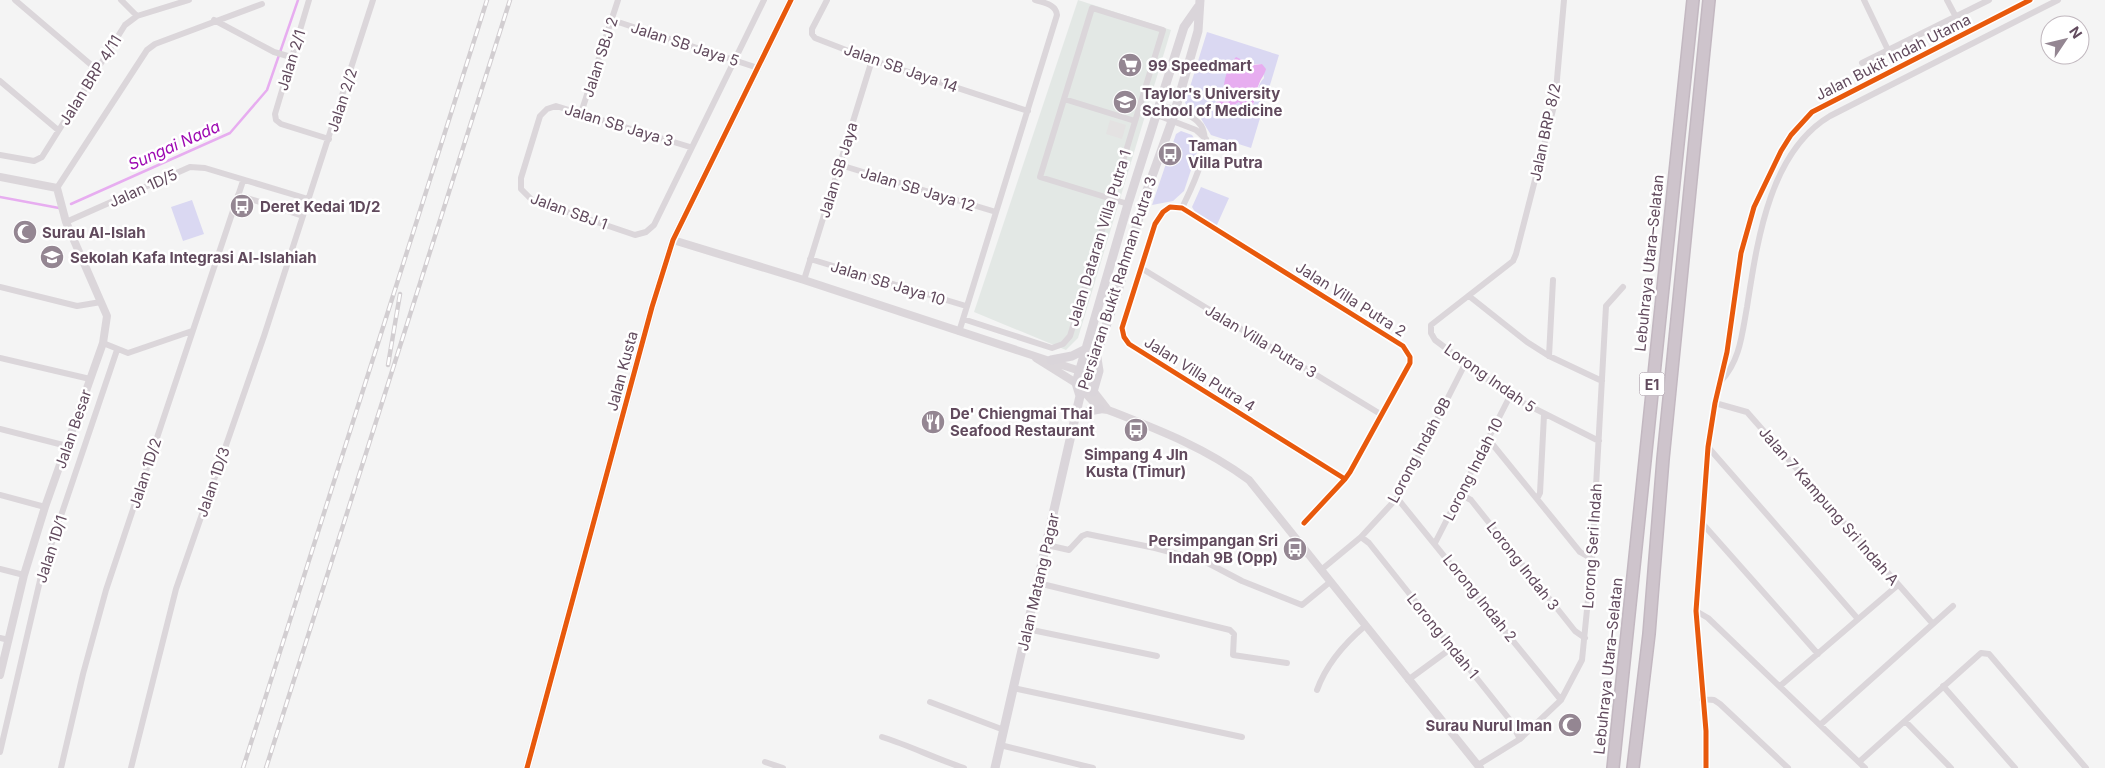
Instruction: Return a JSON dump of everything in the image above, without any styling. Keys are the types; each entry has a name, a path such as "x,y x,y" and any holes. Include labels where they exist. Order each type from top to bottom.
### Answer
{"highway":[{"name":"Lebuhraya Utara–Selatan","path":"1614,763 1693,0"},
{"name":"E1","path":"1633,767 1649,634 1663,459 1709,0"},
{"path":"1606,768 1614,763"}],"main road":[{"name":"Persiaran Bukit Rahman Putra 3","path":"1086,390 1076,383 1101,296 1184,27 1199,3"},
{"name":"Persiaran Bukit Rahman Putra 3","path":"1096,352 1118,291 1146,193 1172,121 1198,31 1199,3"},
{"path":"1101,296 1113,286 1118,291"},
{"path":"1051,360 1072,356 1086,349"},
{"name":"Jalan Matang Pagar","path":"995,768 1076,417 1086,390 1100,371 1096,352"},
{"path":"1076,417 1089,410 1104,410"}],"street":[{"path":"15,0 96,69"},
{"path":"121,0 137,16"},
{"name":"Jalan BRP 4/11","path":"0,155 37,160 42,157 125,25 137,16 189,0"},
{"name":"Jalan 2/1","path":"309,0 275,114 276,120 281,124 329,139"},
{"name":"Jalan 2/2","path":"308,199 373,0"},
{"name":"Jalan SBJ 2","path":"581,113 618,0"},
{"path":"690,147 764,0"},
{"name":"Jalan Kusta","path":"528,768 652,307 673,240 791,0"},
{"name":"Jalan SB Jaya 14","path":"827,0 812,29 813,36 872,60 1028,111"},
{"path":"959,332 1028,111 1056,10 1052,5 1035,0"},
{"name":"Jalan BRP 8/2","path":"1513,261 1554,102 1564,0"},
{"path":"1864,0 1888,50"},
{"path":"1947,0 1956,17"},
{"path":"1862,63 1989,0"},
{"path":"2030,0 2036,11"},
{"name":"Jalan Bukit Indah Utama","path":"1720,382 1727,352 1741,253 1754,207 1791,135 1812,112 2030,0"},
{"name":"Jalan Bukit Indah Utama","path":"1720,382 1730,371 1740,347 1759,235 1766,209 1785,168 1810,131 1830,116 2058,0"},
{"path":"0,178 57,188 147,50 155,44 214,20 262,4"},
{"name":"Jalan Dataran Villa Putra 1","path":"964,319 1052,348 1063,344 1070,336 1163,30 1092,8 1064,99"},
{"path":"214,20 274,52 292,57"},
{"name":"Jalan SB Jaya 5","path":"612,20 758,68"},
{"name":"Jalan SB Jaya","path":"804,280 872,60"},
{"path":"0,80 58,130"},
{"path":"1128,204 1040,177 1064,99 1135,121"},
{"path":"1160,105 1190,115 1200,123 1206,138 1204,152 1182,208"},
{"name":"Jalan SB Jaya 3","path":"548,109 556,106 690,147"},
{"name":"Jalan SBJ 1","path":"548,109 540,116 521,178 523,194 532,200 635,234 646,232 654,225 690,147"},
{"path":"1156,115 1196,130 1206,138"},
{"name":"Jalan SB Jaya 12","path":"840,165 996,212"},
{"name":"Jalan 1D/5","path":"66,222 190,167 205,168 308,199"},
{"name":"Jalan 1D/2","path":"61,768 82,674 106,590 243,181"},
{"name":"Jalan Besar","path":"0,675 24,575 45,507 103,343 107,316 66,222 57,188"},
{"path":"238,195 302,216"},
{"name":"Jalan 1D/3","path":"131,768 176,588 264,336 308,199"},
{"name":"Jalan Villa Putra 4","path":"1182,208 1175,206 1163,212 1155,224 1122,328 1124,337 1129,344 1345,479"},
{"name":"Jalan Villa Putra 2","path":"1182,208 1404,346 1410,357 1410,363 1345,479 1304,523"},
{"path":"673,240 804,280 1036,358 1051,360 1079,372 1086,390 1104,410 1184,440 1222,460 1248,480 1479,766"},
{"name":"Jalan SB Jaya 10","path":"810,259 966,306"},
{"name":"Lorong Indah 5","path":"1513,261 1431,325 1431,333 1436,340 1465,364 1510,396 1544,415 1599,441"},
{"name":"Jalan Villa Putra 3","path":"1141,268 1382,415"},
{"path":"1550,356 1553,280"},
{"path":"0,287 77,306 101,302"},
{"name":"Lorong Seri Indah","path":"1479,766 1520,739 1561,700 1582,660 1592,559 1606,306 1623,287"},
{"path":"1469,296 1527,342 1550,356 1602,381"},
{"path":"984,340 988,327"},
{"path":"103,343 128,353 192,331"},
{"name":"Jalan 1D/1","path":"0,752 42,572 117,350"},
{"path":"0,358 90,379"},
{"path":"1036,358 1076,383"},
{"name":"Lorong Indah 9B","path":"1321,570 1361,537 1396,498 1465,364"},
{"path":"1705,767 1706,731 1696,611 1708,446 1720,382"},
{"name":"Lorong Indah 10","path":"1435,543 1510,396"},
{"name":"Jalan 7 Kampung Sri Indah A","path":"1716,403 1747,412 1933,624"},
{"path":"1537,499 1540,493 1544,415"},
{"path":"0,429 67,446"},
{"path":"1489,440 1580,552 1592,559"},
{"path":"1708,446 1858,619"},
{"name":"Lorong Indah 3","path":"1460,494 1471,500 1575,632 1585,638"},
{"path":"0,495 45,507"},
{"name":"Lorong Indah 2","path":"1396,498 1435,543 1561,700"},
{"path":"1702,523 1818,654"},
{"path":"1047,545 1069,550 1082,536 1087,534 1155,548 1204,561 1242,581 1302,605 1330,582"},
{"name":"Lorong Indah 1","path":"1361,537 1370,543 1453,647 1510,720 1520,739"},
{"path":"0,569 24,575"},
{"path":"1038,583 1230,630 1234,634 1233,655 1287,663"},
{"path":"1780,686 1898,585"},
{"path":"1820,725 1953,606"},
{"path":"1696,611 1708,618 1864,768"},
{"path":"1318,690 1322,675 1365,626"},
{"path":"1027,629 1157,656"},
{"path":"0,638 9,640"},
{"path":"1408,680 1453,647"},
{"path":"1858,762 1985,652 1989,654 2086,768"},
{"path":"1944,686 2015,768"},
{"path":"1013,688 1242,737"},
{"path":"1702,699 1714,700 1720,704 1788,768"},
{"path":"930,702 1004,730"},
{"path":"1905,721 1951,768"},
{"path":"882,737 920,749 927,756 964,768"},
{"path":"1000,745 1093,768"},
{"path":"765,762 783,768"}],"shaded area":[{"path":"1078,0 1171,30 1078,338 1066,350 974,312"},
{"path":"1207,32 1279,55 1251,148 1211,135 1200,117 1185,103","holes":["1262,64 1264,78 1253,106 1247,114 1239,102 1221,113 1215,104 1224,92 1229,65"]},
{"path":"1236,57 1253,65 1262,64 1266,69 1257,88 1252,107 1247,114 1239,102 1221,113 1215,104 1224,92 1227,73"},
{"name":"Taylor's University School of Medicine","path":"1120,92 1136,97 1131,112 1115,107"},
{"name":"Taylor's University School of Medicine","path":"1110,120 1126,125 1122,139 1106,134"},
{"path":"1181,131 1192,135 1199,146 1184,191 1173,201 1152,205 1176,134"},
{"path":"1201,187 1229,198 1216,227 1197,215 1192,207"},
{"path":"192,200 204,234 183,241 171,207"}],"waterway":[{"name":"Sungai Nada","path":"71,204 230,133 267,90 298,0"},
{"name":"Sungai Nada","path":"0,197 59,208"}],"railway":[{"path":"243,768 487,0"},
{"path":"266,768 510,0"},
{"path":"388,365 400,294"}],"cycle path":[{"path":"527,768 652,307 673,240 791,0"},
{"path":"1706,768 1706,731 1696,611 1708,447 1715,403 1727,352 1741,253 1754,207 1781,151 1791,135 1812,112 2030,0"},
{"path":"1304,523 1345,479 1350,472 1410,363 1410,357 1403,346 1182,208 1170,207 1163,212 1155,224 1122,328 1124,337 1129,344 1345,479"}],"place":[{"name":"99 Speedmart","path":"1130,65"},
{"name":"Taylor's University School of Medicine","path":"1125,102"},
{"name":"Taman Villa Putra","path":"1170,154"},
{"name":"Deret Kedai 1D/2","path":"242,206"},
{"name":"Surau Al-Islah","path":"25,232"},
{"name":"Sekolah Kafa Integrasi Al-Islahiah","path":"52,257"},
{"name":"De' Chiengmai Thai Seafood Restaurant","path":"933,422"},
{"name":"Simpang 4 Jln Kusta (Timur)","path":"1136,430"},
{"name":"Persimpangan Sri Indah 9B (Opp)","path":"1295,549"},
{"name":"Surau Nurul Iman","path":"1570,725"}]}
